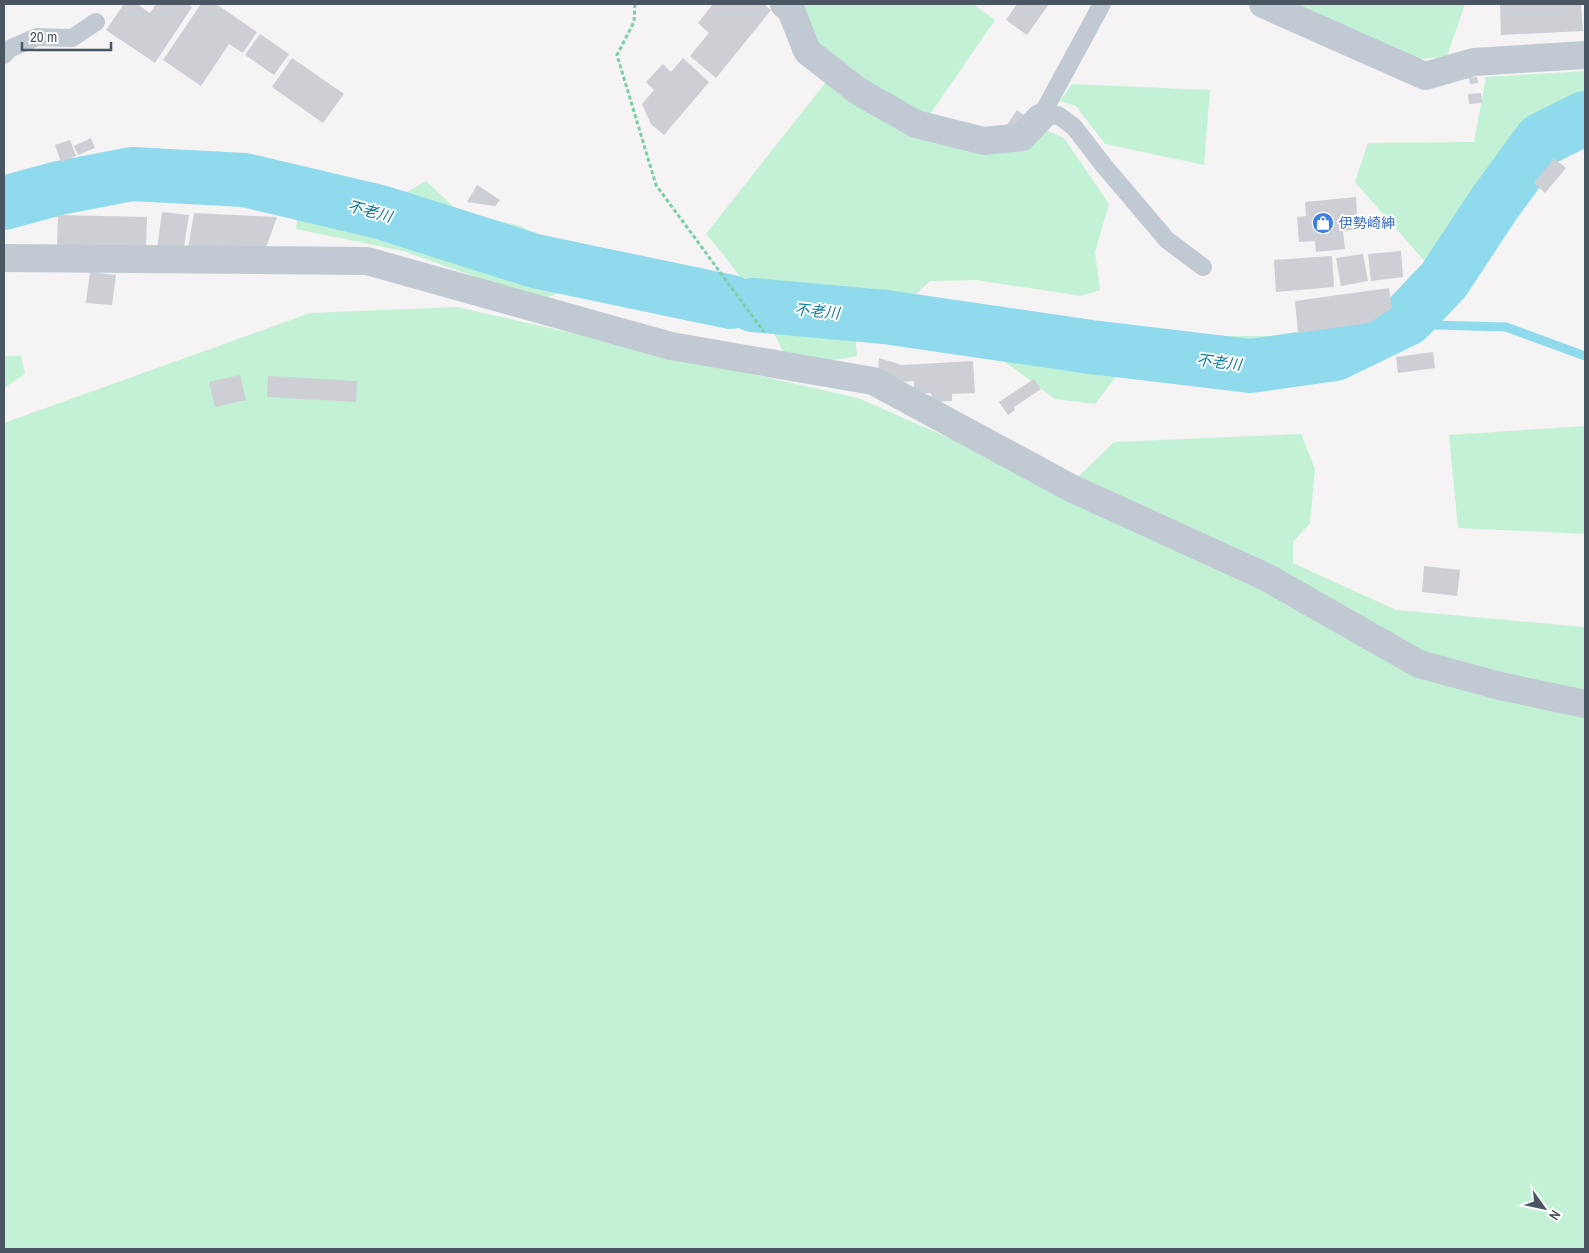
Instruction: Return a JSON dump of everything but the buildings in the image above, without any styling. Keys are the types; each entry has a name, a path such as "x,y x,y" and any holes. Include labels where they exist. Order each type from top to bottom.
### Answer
{"street":[{"path":"784,4 791,10 807,51 858,91 916,124 984,141 1022,137 1040,118"},
{"path":"1262,4 1424,76 1474,62 1585,55"},
{"path":"4,258 367,261 671,346 873,381 1071,488 1266,577 1419,664 1500,686 1585,704"}],"lane":[{"path":"1040,118 1102,4"},
{"path":"4,55 9,49 37,37 72,38 96,22"},
{"path":"1040,118 1058,115 1074,127 1104,166 1167,240 1203,267"}],"path":[{"path":"635,4 634,22 617,55 656,185 715,268 763,328"}],"green space":[{"path":"801,4 973,4 995,20 928,117 870,90 817,46"},
{"path":"1292,4 1465,4 1447,56 1412,60"},
{"path":"1585,71 1585,106 1530,134 1470,221 1428,265 1355,182 1368,143 1474,142 1486,77"},
{"path":"826,82 921,137 1046,130 1064,138 1109,204 1095,252 1100,290 1081,296 976,280 930,281 914,296 1216,336 1338,336 1332,349 1229,376 1124,366 1095,404 1055,399 1001,359 943,338 854,324 857,356 829,361 783,352 749,290 706,234"},
{"path":"1072,84 1210,90 1204,165 1105,144 1076,106 1060,101"},
{"path":"426,181 459,212 521,226 572,258 566,290 541,300 403,251 296,229 298,211 311,183 399,197"},
{"path":"457,307 858,398 1022,470 1276,594 1425,680 1585,716 1585,1249 4,1249 4,423 310,313"},
{"path":"4,356 21,356 25,374 4,388"},
{"path":"1585,426 1585,534 1458,528 1449,435"},
{"path":"1301,434 1315,469 1310,523 1293,542 1293,563 1396,610 1585,627 1585,695 1424,657 1078,477 1114,442"}],"waterway":[{"name":"不老川","path":"753,305 885,317 1091,347 1250,366 1335,354 1407,319 1444,280 1494,204 1541,140 1585,118"},
{"name":"不老川","path":"4,203 59,188 132,174 244,180 380,212 535,261 731,302"},
{"path":"1396,324 1506,327 1585,356"}],"place":[{"name":"伊勢崎紳","path":"1323,223"}]}
